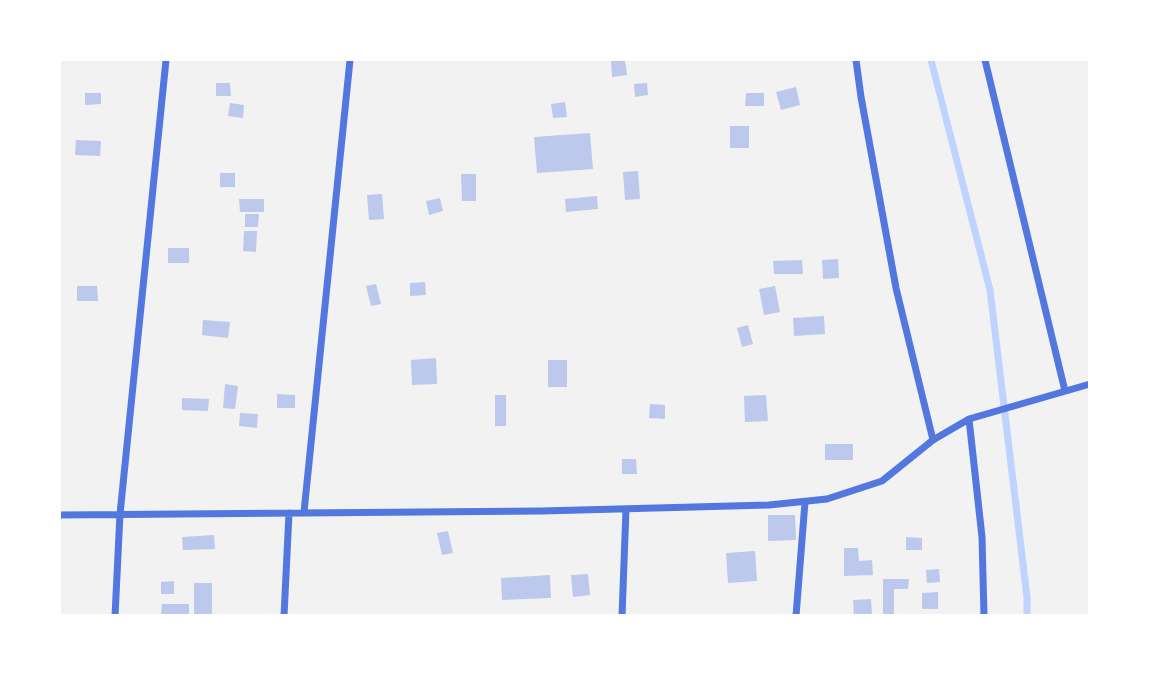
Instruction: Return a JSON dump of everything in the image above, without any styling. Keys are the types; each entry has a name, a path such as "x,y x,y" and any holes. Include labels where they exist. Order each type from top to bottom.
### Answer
{"street":[{"path":"115,615 120,514 166,60"},
{"path":"304,512 350,60"},
{"path":"854,60 896,288 933,440"},
{"path":"985,60 1065,391"},
{"path":"60,515 626,509 805,502 827,499 882,481 933,440 969,419 1090,384"},
{"path":"969,419 982,537 984,615"},
{"path":"796,615 805,502"},
{"path":"622,615 626,509"},
{"path":"284,615 289,513"}],"building":[{"path":"611,60 625,60 627,75 612,77"},
{"path":"216,83 230,83 231,96 216,96"},
{"path":"647,83 648,95 635,97 634,84"},
{"path":"796,87 800,105 781,110 776,92"},
{"path":"85,93 101,93 101,104 85,105"},
{"path":"746,93 764,93 764,106 745,106"},
{"path":"565,102 567,117 553,118 551,104"},
{"path":"230,103 244,105 243,118 228,116"},
{"path":"730,126 749,126 749,148 730,148"},
{"path":"590,133 593,169 537,173 534,137"},
{"path":"76,140 101,141 100,156 75,155"},
{"path":"638,171 640,199 625,200 623,172"},
{"path":"220,173 235,173 235,187 220,187"},
{"path":"461,174 476,174 476,201 462,201"},
{"path":"382,194 384,219 369,220 367,195"},
{"path":"597,196 598,209 566,212 565,199"},
{"path":"440,198 443,211 429,215 426,201"},
{"path":"239,199 264,199 264,212 240,212"},
{"path":"245,214 259,214 258,227 245,227"},
{"path":"244,231 257,231 256,252 243,251"},
{"path":"168,248 189,248 189,263 168,263"},
{"path":"838,259 839,278 823,279 822,260"},
{"path":"802,260 803,274 774,274 773,261"},
{"path":"425,282 426,295 410,296 410,283"},
{"path":"376,284 381,304 371,306 366,286"},
{"path":"77,286 97,286 98,301 77,301"},
{"path":"775,286 780,312 764,315 759,289"},
{"path":"824,316 825,334 794,336 793,318"},
{"path":"203,320 230,322 228,338 202,335"},
{"path":"748,325 753,344 742,347 737,328"},
{"path":"436,358 437,384 412,385 411,360"},
{"path":"548,360 567,360 567,387 548,387"},
{"path":"225,384 238,386 235,409 223,408"},
{"path":"277,394 295,395 295,408 277,408"},
{"path":"495,395 506,395 506,426 495,426"},
{"path":"766,395 768,421 745,422 744,396"},
{"path":"182,398 209,399 208,411 182,410"},
{"path":"650,404 665,405 665,419 649,418"},
{"path":"240,413 258,414 257,428 239,426"},
{"path":"825,444 853,444 853,460 825,460"},
{"path":"622,459 636,459 637,474 622,474"},
{"path":"768,515 795,515 796,540 768,541"},
{"path":"448,531 453,553 442,555 437,533"},
{"path":"214,535 215,549 183,550 182,537"},
{"path":"906,537 922,538 922,550 906,550"},
{"path":"844,548 858,548 859,561 872,560 873,575 844,576"},
{"path":"755,551 757,581 728,583 726,553"},
{"path":"939,569 940,582 927,583 926,570"},
{"path":"588,574 590,595 573,597 571,575"},
{"path":"550,575 551,598 502,600 501,578"},
{"path":"883,579 909,579 908,589 894,589 894,616 883,616"},
{"path":"174,581 174,594 161,594 161,582"},
{"path":"194,583 212,583 212,616 194,616"},
{"path":"938,592 938,609 922,609 922,593"},
{"path":"871,599 872,616 854,616 853,600"},
{"path":"162,604 189,604 189,616 161,616"}],"waterway":[{"path":"931,60 990,290 1027,597 1027,616"}]}
